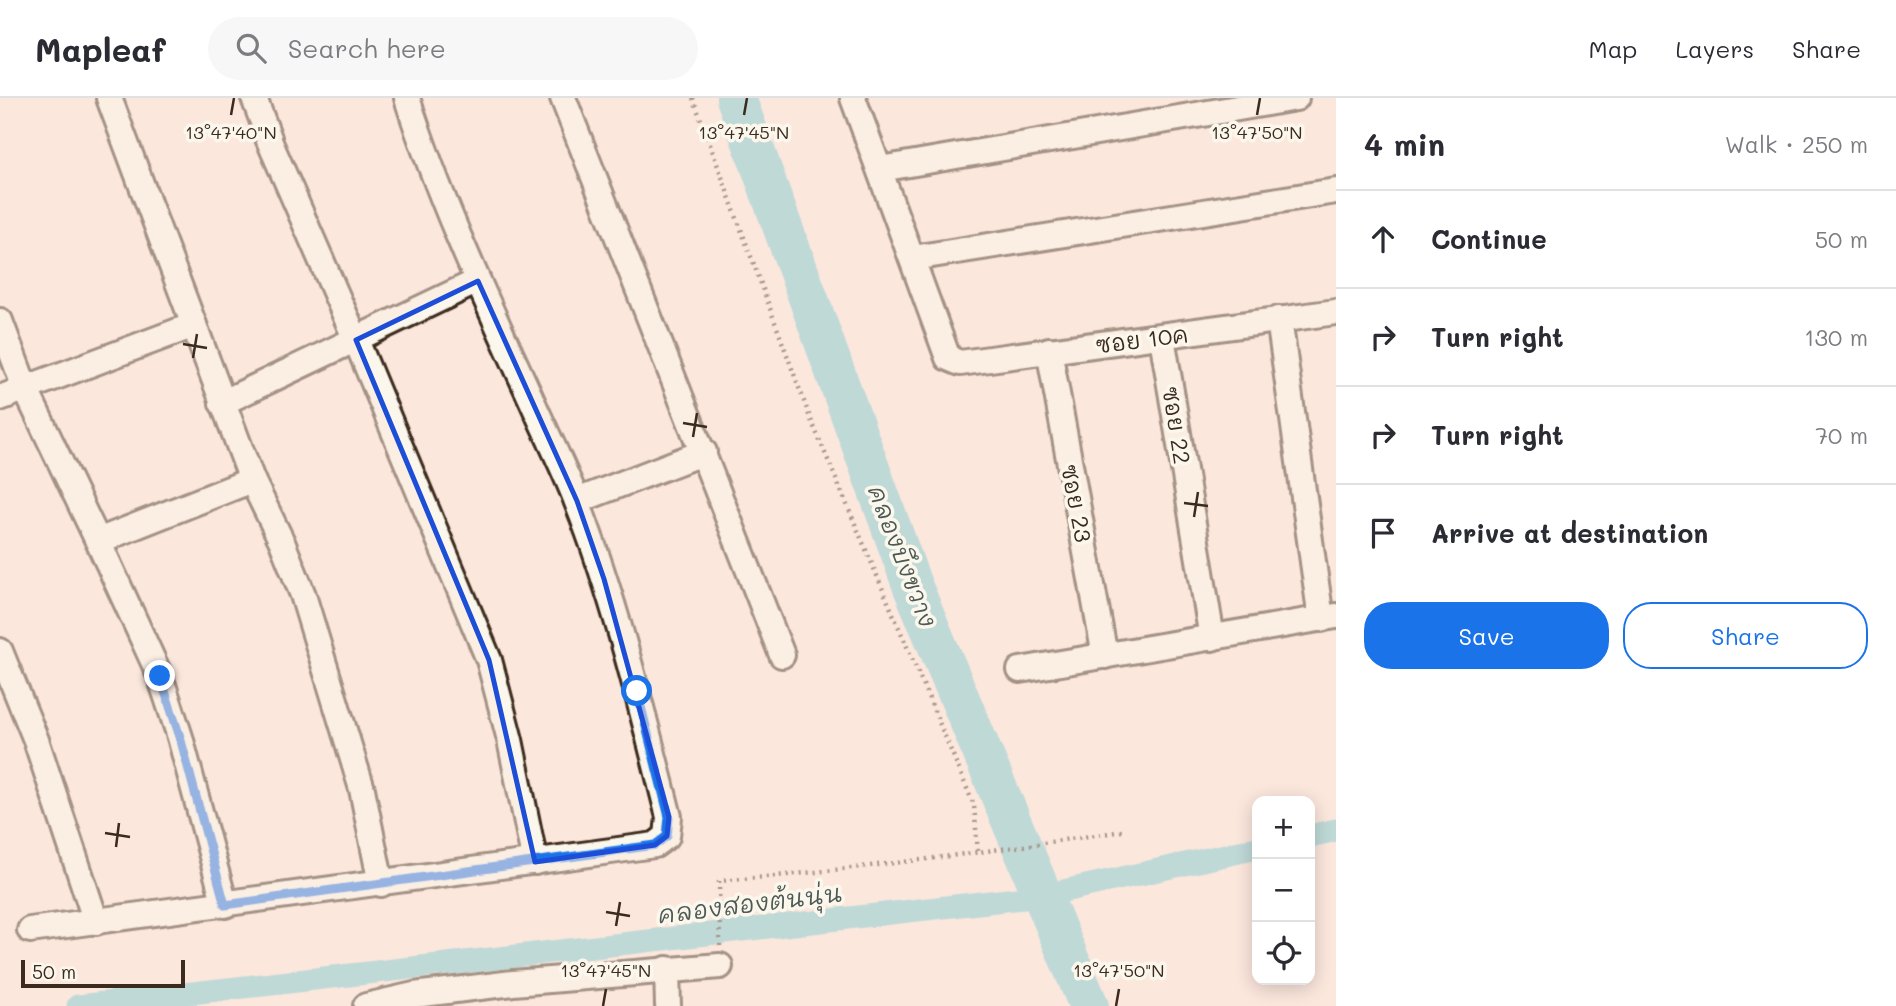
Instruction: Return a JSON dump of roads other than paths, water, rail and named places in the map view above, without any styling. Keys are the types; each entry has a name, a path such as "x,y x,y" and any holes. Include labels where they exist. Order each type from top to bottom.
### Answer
{"street":[{"path":"109,98 222,403 252,480 286,553 330,679 362,789 381,884"},
{"path":"254,98 268,138 356,340 489,660 510,740 535,862"},
{"path":"30,930 655,845 667,836 669,817 637,691 604,579 577,501 478,281 416,128 407,98"},
{"path":"563,98 782,655"},
{"path":"853,98 913,258 1336,191"},
{"path":"880,169 1296,98"},
{"name":"ซอย 10ค","path":"913,258 948,358 960,363 1336,312"},
{"path":"222,403 478,281"},
{"path":"1020,670 1329,618 1279,319"},
{"path":"0,321 24,388 160,676 180,737 225,905"},
{"path":"0,398 194,326"},
{"name":"ซอย 22","path":"1162,337 1212,638"},
{"name":"ซอย 23","path":"1049,350 1105,656"},
{"path":"577,501 704,452"},
{"path":"98,541 252,480"},
{"path":"0,651 36,740 96,922"},
{"path":"366,1006 414,995 514,994 667,970 720,966"},
{"path":"667,970 668,1006"}],"waterway":[{"name":"คลองบึงขวาง","path":"736,98 912,585 1089,1006"},
{"name":"คลองสองต้นนุ่น","path":"1315,835 1336,830"},
{"name":"คลองสองต้นนุ่น","path":"78,1006 1041,896 1252,849"}]}
